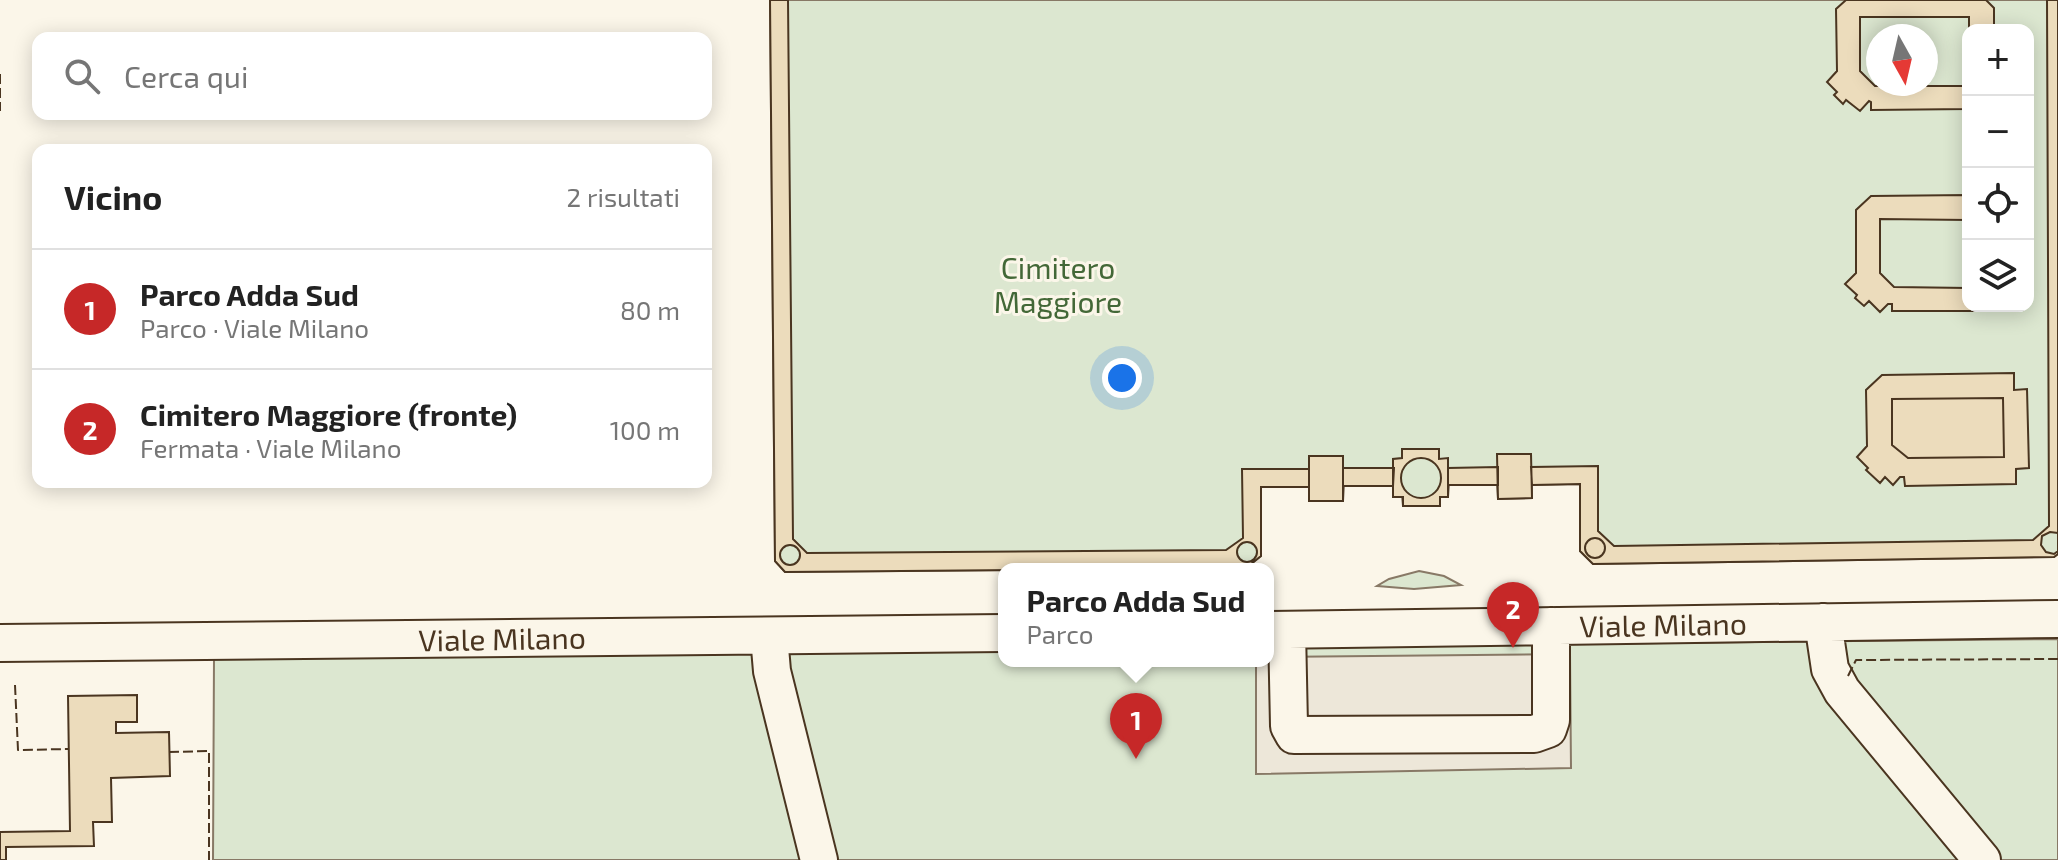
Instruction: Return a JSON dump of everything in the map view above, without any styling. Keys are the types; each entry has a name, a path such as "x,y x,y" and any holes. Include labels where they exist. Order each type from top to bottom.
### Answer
{"street":[{"name":"Viale Milano","path":"1278,630 2058,619"},
{"path":"1823,622 1830,669 1842,691 1982,860"},
{"path":"1278,630 1289,726 1294,735 1534,734 1548,729 1551,720 1551,626"},
{"name":"Viale Milano","path":"0,643 998,633"},
{"path":"769,636 772,671 819,860"}],"green space":[{"name":"Cimitero Maggiore","path":"770,0 2058,0 2058,554 2054,557 1593,564 1580,551 1580,484 1532,485 1532,498 1498,499 1497,485 1449,485 1448,497 1440,497 1440,506 1403,506 1402,497 1393,497 1393,486 1344,486 1343,501 1309,501 1309,487 1261,487 1261,556 1252,563 998,563 998,570 785,572 775,561"},
{"path":"1419,571 1444,576 1461,585 1414,589 1377,586 1389,579"},
{"path":"2058,639 2058,860 213,860 214,658 998,650 998,667 1274,667 1274,647"}],"shaded area":[{"path":"1570,654 1571,768 1256,774 1256,667 1274,667 1274,657"}],"building":[{"path":"770,0 788,0 793,539 807,553 1226,550 1243,538 1242,469 1309,469 1309,487 1261,487 1261,556 1252,563 998,563 998,570 785,572 775,561"},
{"path":"1846,0 1986,0 1994,8 1994,24 1969,24 1969,17 1860,17 1860,71 1866,77 1866,96 1938,96 1938,86 1962,86 1962,109 1871,110 1869,101 1860,111 1846,100 1843,104 1827,82 1837,71 1836,9"},
{"path":"2047,0 2058,0 2058,554 2054,557 1593,564 1580,551 1580,484 1532,485 1531,467 1598,466 1598,531 1614,546 2033,540 2049,526"},
{"path":"1962,195 1962,220 1880,219 1880,273 1894,287 1962,288 1962,311 1892,311 1892,304 1888,304 1880,312 1869,301 1864,306 1855,298 1857,295 1845,284 1856,273 1856,210 1871,196"},
{"path":"2014,373 2014,390 2027,389 2029,468 2016,469 2016,484 1905,486 1904,477 1893,485 1885,477 1880,483 1857,457 1867,446 1866,390 1882,375","holes":["2003,398 2004,457 1908,458 1892,445 1892,399"]},
{"path":"2003,398 2004,457 1908,458 1892,445 1892,399"},
{"path":"1402,449 1439,449 1439,459 1448,458 1448,497 1440,497 1440,506 1403,506 1403,497 1393,497 1393,459 1402,458"},
{"path":"1497,454 1531,454 1532,498 1498,499"},
{"path":"1309,456 1343,456 1343,501 1309,501"},
{"path":"1421,458 1435,464 1441,478 1435,492 1421,498 1407,492 1401,478 1407,464"},
{"path":"1498,467 1498,485 1448,485 1448,468"},
{"path":"1343,468 1394,468 1393,486 1343,486"},
{"path":"2050,532 2058,533 2058,551 2054,554 2046,552 2041,545 2042,536"},
{"path":"1595,538 1602,541 1605,548 1602,555 1595,558 1588,555 1585,548 1588,541"},
{"path":"1595,538 1602,541 1605,548 1602,555 1595,558 1588,555 1585,548 1588,541"},
{"path":"1247,542 1254,545 1257,552 1254,559 1247,562 1240,559 1237,552 1240,545"},
{"path":"790,545 797,548 800,555 797,562 790,565 783,562 780,555 783,548"},
{"path":"137,695 137,722 116,722 116,733 169,732 170,776 111,778 112,822 93,822 94,846 6,847 6,860 0,860 0,832 70,831 68,696"}],"fence":[{"path":"0,74 0,111"},
{"path":"1848,676 1856,660 2058,659"},
{"path":"15,685 18,750 69,749"},
{"path":"169,752 209,751 209,860"}],"place":[{"name":"Cimitero Maggiore (fronte)","path":"1513,648"},
{"name":"Parco Adda Sud","path":"1136,759"}]}
